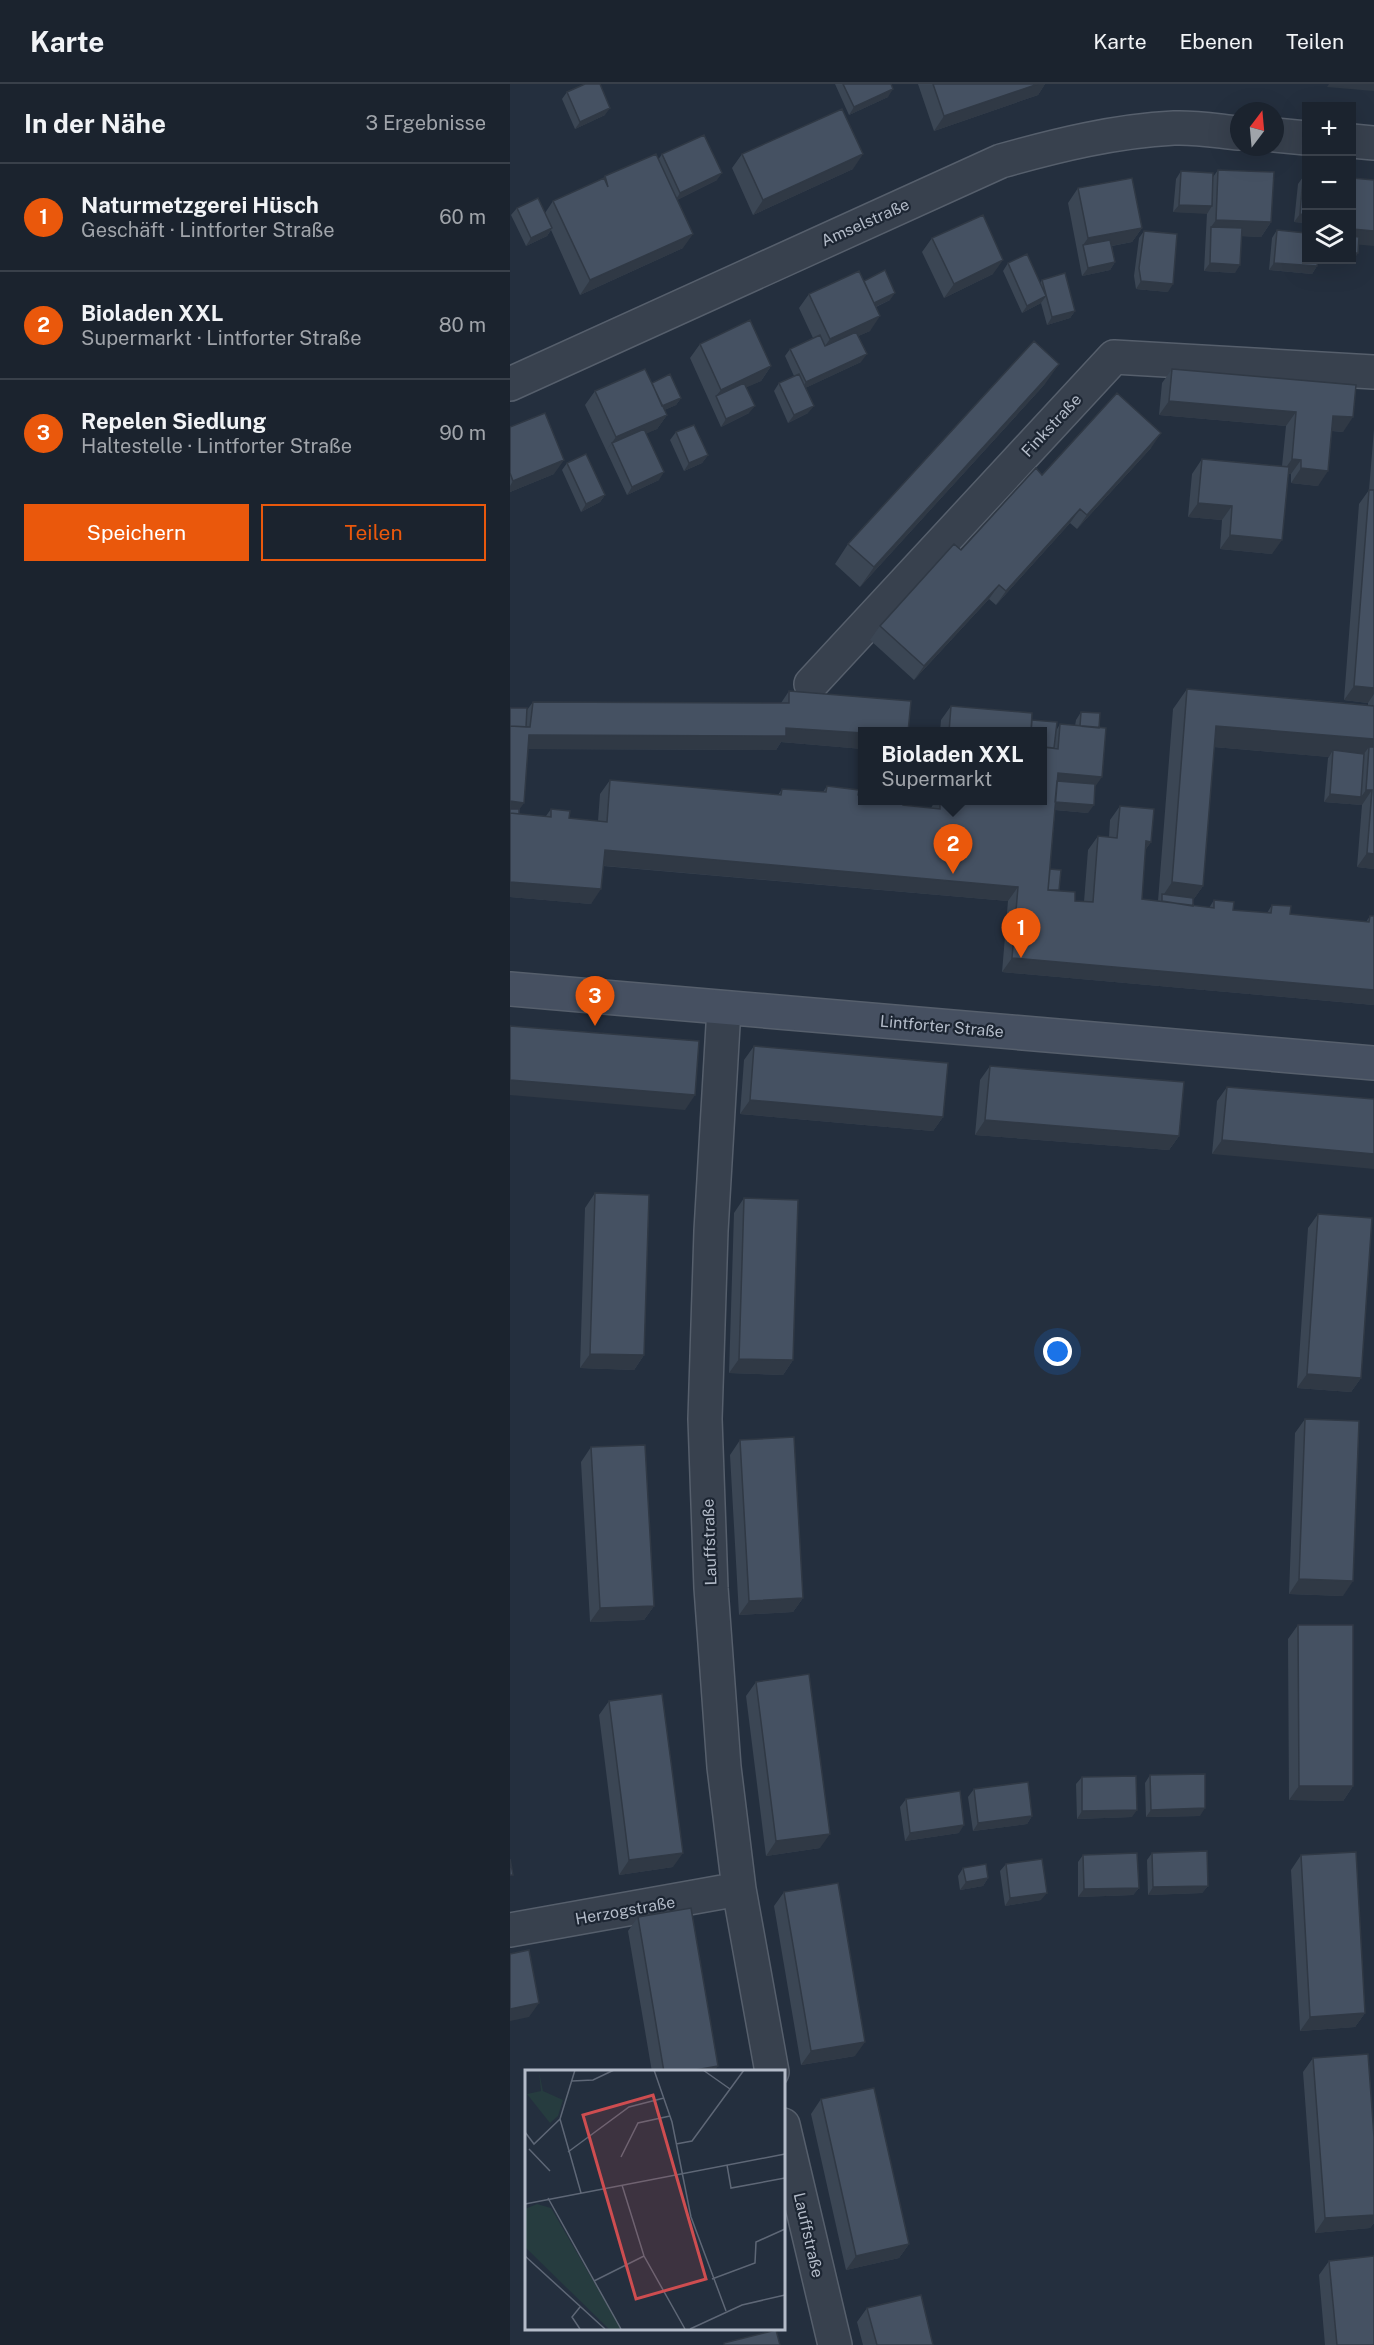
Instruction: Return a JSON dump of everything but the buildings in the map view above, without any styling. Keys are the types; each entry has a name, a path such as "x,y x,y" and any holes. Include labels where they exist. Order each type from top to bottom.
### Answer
{"street":[{"name":"Amselstraße","path":"510,384 1001,161 1059,144 1111,135 1176,128 1230,132"},
{"path":"1284,136 1302,138"},
{"path":"1356,141 1374,143"},
{"name":"Finkstraße","path":"811,684 1114,357 1374,372"},
{"name":"Lintforter Straße","path":"510,989 1374,1063"},
{"name":"Lauffstraße","path":"724,1008 711,1231 705,1419 711,1588 724,1767 739,1889 772,2070"},
{"name":"Herzogstraße","path":"510,1930 739,1889"},
{"name":"Lauffstraße","path":"784,2130 835,2345"}],"place":[{"name":"Bioladen XXL","path":"953,874"},
{"name":"Naturmetzgerei Hüsch","path":"1021,958"},
{"name":"Repelen Siedlung","path":"595,1026"}]}
